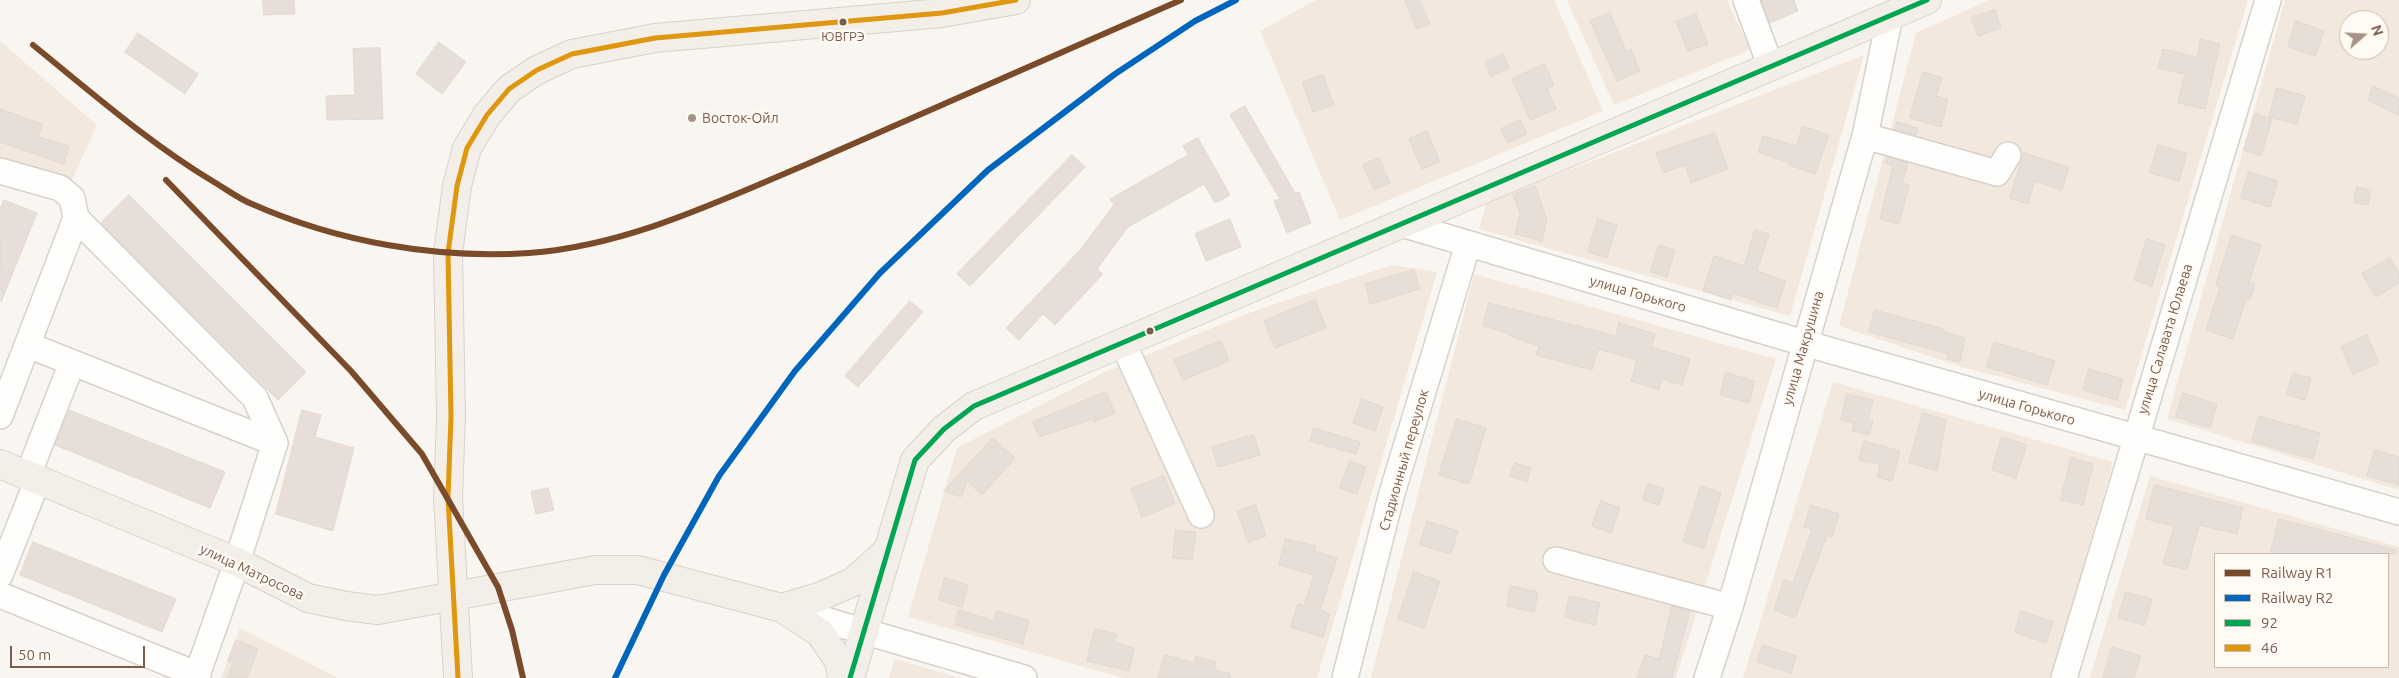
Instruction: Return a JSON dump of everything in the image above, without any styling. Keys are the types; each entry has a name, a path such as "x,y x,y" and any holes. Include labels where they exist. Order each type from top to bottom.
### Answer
{"main road":[{"path":"458,678 448,496 451,417 448,253 457,186 467,148 487,115 509,89 537,70 572,54 655,38 942,14 1016,0"},
{"path":"850,678 886,552 915,460 944,429 974,406 1927,0"},
{"name":"улица Матросова","path":"0,464 237,562 308,598 346,606 378,610 596,570 638,570 782,608 820,633 839,661 842,678"},
{"path":"782,608 819,597 853,582 886,552"}],"street":[{"path":"1746,0 1771,67"},
{"name":"улица Салавата Юлаева","path":"2064,678 2268,0"},
{"name":"улица Макрушина","path":"1707,678 1730,608 1804,343 1865,136 1890,16"},
{"path":"1865,136 1997,173 2008,155"},
{"path":"0,170 60,188 72,198 76,218 0,416"},
{"path":"0,595 197,676 237,562 275,443 255,398 76,218"},
{"name":"улица Горького","path":"1402,224 1804,343 2399,512"},
{"name":"Стадионный переулок","path":"1345,678 1392,494 1468,244"},
{"path":"1123,342 1202,515"},
{"path":"28,345 275,443"},
{"path":"0,575 72,363"},
{"path":"1556,560 1730,608"},
{"name":"улица Матросова","path":"782,608 1024,678"}],"shaded area":[{"path":"1316,0 1554,0 1603,111 1340,220 1260,31"},
{"path":"1567,0 1727,0 1750,50 1614,105"},
{"path":"1989,0 2248,0 2125,410 1959,366 1839,326 1916,33"},
{"path":"2285,0 2399,0 2399,490 2167,419"},
{"path":"0,41 97,125 70,184 0,166"},
{"path":"1864,55 1790,316 1479,229 1487,202"},
{"path":"1392,265 1437,272 1317,678 1123,678 908,617 957,448 1109,370 1254,311"},
{"path":"1474,274 1776,359 1676,678 1371,678"},
{"path":"1833,382 2113,462 2051,678 1743,678"},
{"path":"2150,476 2399,547 2399,678 2090,678"},
{"path":"240,628 336,677 336,678 221,678"},
{"path":"895,659 960,678 889,678"}],"building":[{"path":"263,0 294,0 295,14 264,15"},
{"path":"1405,0 1420,0 1430,24 1417,29"},
{"path":"1761,0 1794,0 1798,11 1770,23"},
{"path":"1995,10 2001,28 1978,36 1971,18"},
{"path":"1610,13 1626,51 1631,49 1640,71 1617,81 1590,21"},
{"path":"1696,14 1708,44 1688,51 1676,22"},
{"path":"2296,21 2324,31 2315,56 2288,47"},
{"path":"138,33 198,74 185,94 125,52"},
{"path":"2201,39 2220,44 2205,109 2178,103 2185,74 2158,68 2163,49 2197,57"},
{"path":"439,42 466,62 442,94 416,74"},
{"path":"380,48 383,119 327,120 326,96 355,95 353,49"},
{"path":"1503,54 1509,68 1491,77 1485,62"},
{"path":"1545,64 1554,86 1547,89 1556,109 1530,120 1512,79"},
{"path":"1923,72 1942,78 1936,96 1948,100 1941,127 1910,118"},
{"path":"1323,75 1334,105 1313,112 1302,82"},
{"path":"2373,86 2399,98 2399,115 2368,100"},
{"path":"2277,88 2305,96 2297,124 2269,117"},
{"path":"1245,106 1295,193 1299,192 1311,223 1287,233 1274,201 1280,199 1230,115"},
{"path":"0,109 42,124 38,137 69,146 64,164 0,142"},
{"path":"2255,114 2272,119 2261,156 2244,150"},
{"path":"1520,120 1527,134 1508,143 1501,129"},
{"path":"1897,122 1918,128 1916,135 1895,130"},
{"path":"1803,126 1829,135 1815,174 1758,152 1763,136 1796,146"},
{"path":"1427,131 1440,162 1422,169 1409,139"},
{"path":"1715,133 1728,169 1691,183 1685,165 1663,173 1656,153"},
{"path":"1198,138 1230,195 1215,203 1204,184 1128,227 1097,269 1103,274 1055,325 1043,314 1019,340 1006,328 1080,250 1114,205 1110,199 1188,155 1183,146"},
{"path":"2158,145 2187,153 2179,181 2150,173"},
{"path":"2024,153 2069,167 2062,190 2035,181 2028,204 2010,198"},
{"path":"1072,155 1085,167 970,286 957,274"},
{"path":"1888,157 1908,163 1902,183 1909,185 1899,224 1880,219 1893,165 1886,163"},
{"path":"1379,158 1390,183 1374,190 1363,165"},
{"path":"2249,172 2278,181 2270,207 2241,198"},
{"path":"1535,186 1547,220 1542,241 1515,234 1520,214 1513,195"},
{"path":"2357,187 2371,190 2368,205 2354,203"},
{"path":"129,195 306,372 278,400 101,223"},
{"path":"4,200 37,213 1,302 0,209"},
{"path":"1230,219 1241,247 1206,261 1195,234"},
{"path":"1598,219 1617,225 1607,258 1588,252"},
{"path":"1755,230 1769,234 1757,271 1786,281 1777,308 1733,293 1731,300 1703,291 1714,256 1744,266"},
{"path":"2232,235 2261,245 2249,282 2255,284 2250,300 2246,299 2233,339 2206,330 2220,287 2216,285"},
{"path":"2147,239 2165,245 2152,286 2134,280"},
{"path":"1659,245 1675,250 1667,277 1651,272"},
{"path":"2390,258 2399,273 2399,283 2376,297 2362,274"},
{"path":"1414,270 1420,289 1370,304 1365,284"},
{"path":"1315,300 1326,328 1275,348 1264,321"},
{"path":"910,301 923,312 858,387 845,376"},
{"path":"1489,303 1616,336 1619,323 1655,334 1651,347 1690,359 1682,385 1662,379 1659,390 1631,381 1637,360 1598,349 1592,370 1536,355 1539,346 1508,335 1509,333 1483,326"},
{"path":"1875,310 1944,329 1944,332 1965,338 1960,362 1947,359 1948,354 1869,332"},
{"path":"2367,335 2379,363 2353,374 2341,347"},
{"path":"1221,341 1229,361 1183,380 1174,360"},
{"path":"1994,342 2055,361 2047,385 1987,367"},
{"path":"2089,369 2123,379 2117,400 2083,390"},
{"path":"1726,373 1755,381 1749,403 1720,395"},
{"path":"2293,373 2311,378 2305,400 2287,395"},
{"path":"1106,392 1115,413 1094,422 1093,419 1039,437 1033,422"},
{"path":"2183,393 2217,404 2210,428 2176,417"},
{"path":"1847,394 1873,400 1868,420 1873,421 1869,435 1852,431 1854,423 1841,420"},
{"path":"1362,399 1383,407 1375,431 1353,423"},
{"path":"69,410 225,472 210,508 55,445"},
{"path":"302,410 321,415 315,437 354,448 333,531 276,514"},
{"path":"1923,413 1946,420 1937,471 1909,463"},
{"path":"2259,416 2320,433 2313,459 2252,442"},
{"path":"1457,419 1486,428 1469,484 1439,475"},
{"path":"1314,428 1360,442 1356,454 1310,441"},
{"path":"1254,435 1260,455 1218,467 1212,447"},
{"path":"2002,437 2027,445 2016,478 1992,470"},
{"path":"993,438 1015,458 982,495 967,481 961,497 944,491"},
{"path":"1864,441 1900,451 1892,481 1877,477 1880,464 1859,460"},
{"path":"2375,450 2399,457 2399,485 2367,476"},
{"path":"2071,458 2093,464 2083,505 2061,500"},
{"path":"1350,461 1366,467 1357,494 1340,488"},
{"path":"1515,463 1531,468 1527,482 1510,476"},
{"path":"1164,476 1175,504 1142,517 1131,489"},
{"path":"1648,484 1664,488 1659,505 1643,500"},
{"path":"2155,485 2243,508 2237,534 2199,525 2187,570 2163,564 2174,526 2146,519"},
{"path":"1701,486 1721,493 1704,548 1683,542"},
{"path":"548,488 554,510 536,514 531,492"},
{"path":"1601,501 1620,508 1611,533 1592,526"},
{"path":"1256,505 1266,536 1248,542 1237,511"},
{"path":"1811,505 1839,514 1832,537 1827,535 1795,618 1774,610 1784,580 1793,583 1812,530 1804,527"},
{"path":"2279,519 2396,550 2396,554 2276,553 2271,552"},
{"path":"1427,521 1458,531 1451,554 1420,545"},
{"path":"1176,530 1196,532 1192,560 1173,558"},
{"path":"1286,539 1316,546 1314,551 1337,558 1320,610 1330,614 1323,637 1290,627 1298,604 1304,606 1314,575 1279,565"},
{"path":"33,542 176,599 162,632 20,575"},
{"path":"1414,572 1440,581 1424,628 1398,619"},
{"path":"945,578 968,585 962,607 939,600"},
{"path":"1511,586 1538,592 1534,612 1507,606"},
{"path":"2126,592 2152,599 2145,625 2118,618"},
{"path":"1570,596 1600,603 1595,625 1565,617"},
{"path":"1672,606 1690,611 1672,678 1637,678 1645,655 1659,659"},
{"path":"959,610 994,621 996,611 1029,620 1023,644 955,625"},
{"path":"2021,611 2053,622 2046,643 2015,632"},
{"path":"1095,629 1117,634 1115,643 1134,648 1129,671 1087,661"},
{"path":"236,640 258,649 247,678 227,678 233,663 228,661"},
{"path":"1763,645 1796,656 1791,673 1757,662"},
{"path":"2112,647 2141,656 2134,678 2103,678"},
{"path":"1165,655 1194,663 1196,656 1216,662 1214,669 1230,674 1230,678 1158,678"}],"rail line":[{"name":"R1","path":"33,45 166,151 252,204 318,229 388,245 458,253 529,253 601,242 636,232 705,207 852,145 1181,0"},
{"name":"R2","path":"615,678 664,575 719,476 795,371 880,273 988,170 1115,74 1195,21 1236,0"},
{"name":"R1","path":"166,180 351,371 422,454 498,587 512,630 523,678"}],"transit line":[{"name":"46","path":"458,678 448,497 451,417 448,253 457,186 467,148 487,115 509,89 537,70 572,54 655,38 942,13 1016,0"},
{"name":"92","path":"850,678 915,460 944,429 974,406 1927,0"}],"place":[{"name":"ЮВГРЭ","path":"843,22"},
{"name":"Восток-Ойл","path":"692,118"}]}
